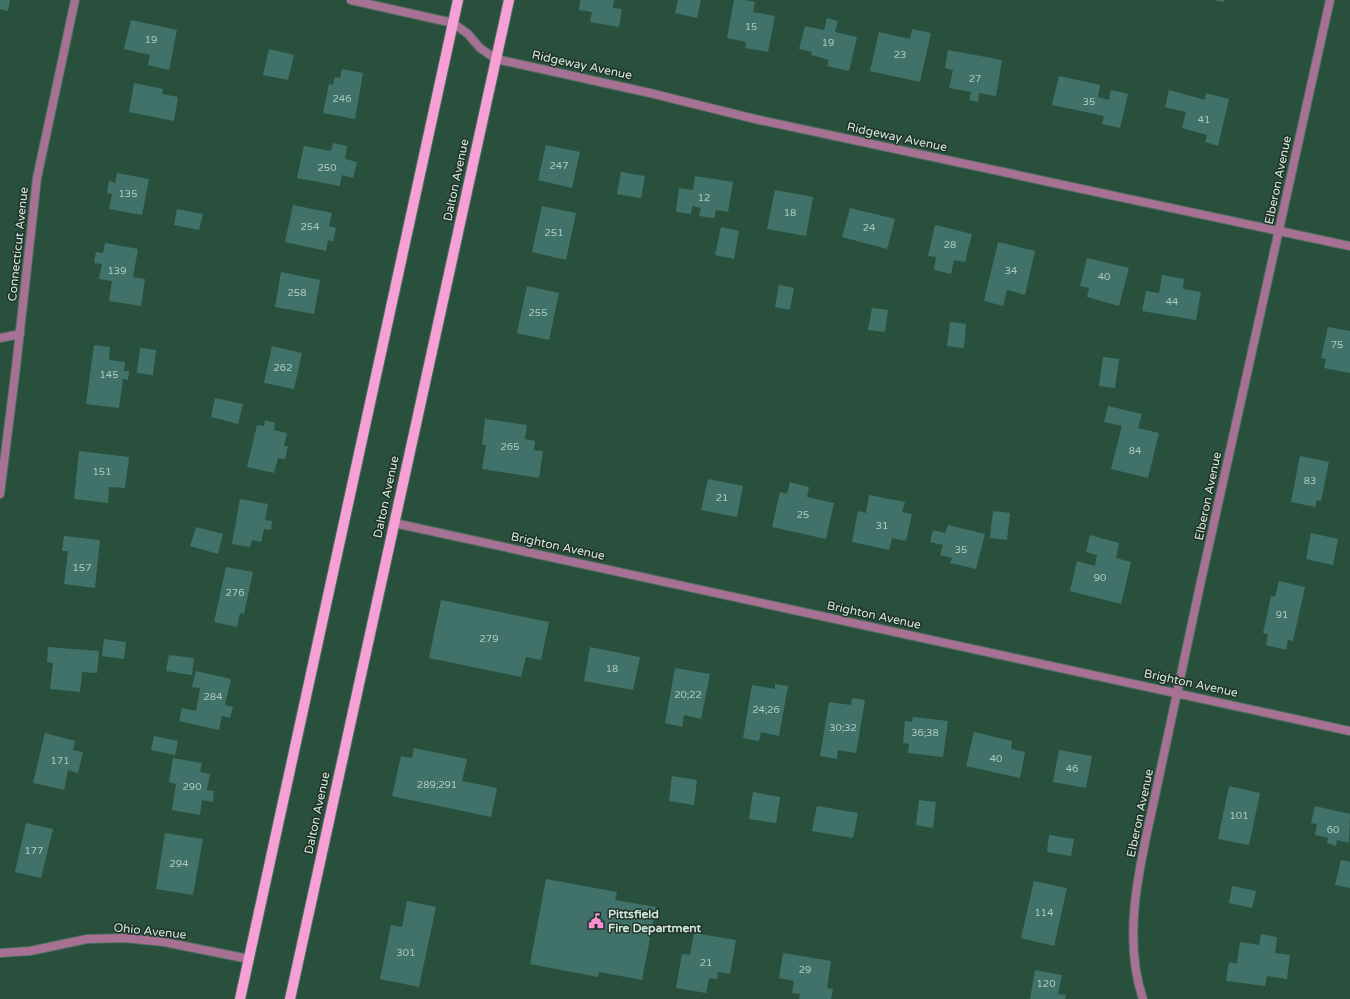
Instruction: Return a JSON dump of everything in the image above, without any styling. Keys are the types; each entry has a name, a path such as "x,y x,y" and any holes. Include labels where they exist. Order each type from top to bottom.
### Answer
{"main road":[{"path":"240,999 458,0"},
{"name":"Dalton Avenue","path":"290,999 509,0"}],"street":[{"name":"Connecticut Avenue","path":"0,494 20,334 37,178 75,0"},
{"path":"351,0 454,23"},
{"name":"Elberon Avenue","path":"1143,999 1139,989 1134,954 1134,913 1140,868 1177,692 1330,0"},
{"name":"Ridgeway Avenue","path":"454,23 468,34 480,48 496,59 650,93 756,119 1350,246"},
{"path":"0,338 20,334"},
{"name":"Brighton Avenue","path":"394,523 1350,730"},
{"name":"Ohio Avenue","path":"0,953 30,951 86,938 124,938 164,942 249,959"}],"building":[{"path":"0,0 10,0 8,11 0,9"},
{"path":"580,0 614,0 613,8 622,9 619,27 590,22 592,12 579,10"},
{"path":"678,0 701,0 697,18 675,13"},
{"path":"734,0 755,2 753,12 775,16 768,52 745,48 746,42 727,38"},
{"path":"827,18 838,21 835,32 857,37 849,71 827,66 829,60 811,55 812,52 799,49 805,26 824,30"},
{"path":"131,20 177,30 169,70 148,65 150,55 124,49"},
{"path":"912,29 931,33 920,82 870,71 879,32 910,39"},
{"path":"269,49 294,55 288,80 263,75"},
{"path":"948,50 1002,60 996,96 979,93 978,102 969,100 971,92 949,88 953,70 945,68"},
{"path":"342,69 363,73 355,119 323,113 329,84 333,85 335,77 340,78"},
{"path":"1059,76 1100,85 1098,97 1109,100 1111,90 1128,94 1120,128 1102,124 1104,116 1052,105"},
{"path":"134,83 163,89 162,94 178,97 174,121 129,112"},
{"path":"1169,90 1205,100 1206,93 1229,99 1218,146 1205,142 1207,135 1182,128 1186,112 1165,107"},
{"path":"333,143 347,146 345,159 357,162 353,178 342,175 340,186 297,178 304,146 331,151"},
{"path":"546,145 580,152 572,188 538,180"},
{"path":"621,172 645,176 641,198 617,194"},
{"path":"117,173 149,179 142,215 109,209 112,194 107,193 109,181 115,183"},
{"path":"695,176 733,182 728,212 716,210 714,218 699,216 701,208 692,206 691,214 676,212 679,188 693,190"},
{"path":"775,190 813,197 806,236 767,229"},
{"path":"293,205 332,213 329,226 336,228 333,242 328,240 326,251 285,242"},
{"path":"542,206 576,213 566,260 532,252"},
{"path":"850,208 895,219 887,249 842,237"},
{"path":"177,209 203,214 199,230 174,225"},
{"path":"935,225 972,234 965,262 954,260 951,274 934,270 936,257 928,256"},
{"path":"721,227 739,231 734,259 715,255"},
{"path":"998,242 1035,251 1025,295 1007,290 1003,306 984,301"},
{"path":"105,243 138,249 133,277 145,279 141,306 109,301 112,281 99,279 102,264 94,263 96,252 103,253"},
{"path":"1087,258 1129,268 1119,306 1087,297 1089,288 1080,286"},
{"path":"281,272 320,280 314,314 275,307"},
{"path":"1162,275 1184,279 1183,289 1201,292 1196,320 1142,311 1146,291 1159,293"},
{"path":"779,285 794,288 790,310 775,307"},
{"path":"527,286 559,293 549,340 517,333"},
{"path":"872,308 888,310 885,332 868,330"},
{"path":"950,322 966,324 964,348 947,346"},
{"path":"1328,327 1350,331 1350,373 1324,368 1326,359 1321,358"},
{"path":"94,345 110,347 109,360 125,362 124,371 129,371 128,380 123,379 119,408 86,404"},
{"path":"272,346 302,353 294,389 264,383"},
{"path":"140,348 156,350 153,375 137,373"},
{"path":"1103,357 1119,359 1115,388 1099,386"},
{"path":"215,398 243,404 238,424 211,417"},
{"path":"1108,406 1142,414 1138,428 1159,433 1148,478 1111,469 1122,426 1104,422"},
{"path":"485,419 527,425 525,439 535,441 534,450 543,451 539,478 482,469 486,445 482,445"},
{"path":"265,420 275,423 274,430 287,433 284,446 288,446 285,459 278,458 274,473 247,467 257,425 264,426"},
{"path":"79,451 129,457 125,488 109,487 108,503 74,499"},
{"path":"1300,456 1329,462 1321,501 1317,500 1315,507 1291,502"},
{"path":"708,479 743,486 737,517 701,510"},
{"path":"790,482 809,487 807,497 834,503 826,539 772,527 780,492 787,494"},
{"path":"869,495 905,502 902,512 912,514 906,541 892,538 889,550 852,542 858,511 866,513"},
{"path":"240,499 268,504 265,520 272,521 271,530 264,529 261,542 252,540 250,547 232,544"},
{"path":"993,511 1010,513 1007,540 990,538"},
{"path":"948,525 985,534 976,569 950,563 952,558 940,555 943,545 930,542 933,530 945,533"},
{"path":"196,527 223,534 218,554 190,546"},
{"path":"1311,533 1338,539 1333,565 1306,559"},
{"path":"1090,535 1119,543 1116,558 1131,562 1121,604 1070,591 1077,561 1095,566 1097,555 1086,552"},
{"path":"64,536 100,540 95,588 64,584 68,551 62,551"},
{"path":"226,567 253,572 244,614 240,613 237,627 214,622"},
{"path":"1279,581 1305,587 1293,641 1288,640 1286,650 1266,645 1268,634 1263,633 1271,596 1275,597"},
{"path":"441,600 549,622 541,660 526,657 521,677 429,658"},
{"path":"104,639 126,642 124,659 102,656"},
{"path":"48,647 99,651 97,673 82,672 80,692 50,689 53,663 47,662"},
{"path":"590,647 640,657 633,690 584,681"},
{"path":"169,655 194,658 192,675 166,671"},
{"path":"675,668 710,674 701,719 684,715 682,727 665,723"},
{"path":"196,671 231,679 225,705 233,707 230,718 222,716 219,730 179,721 182,708 196,711 200,688 192,687"},
{"path":"775,684 788,686 779,736 761,732 759,741 743,738 752,685 775,689"},
{"path":"852,698 865,700 856,753 838,750 837,759 820,756 829,702 851,705"},
{"path":"913,717 948,721 943,757 908,753 909,744 903,743 905,721 912,722"},
{"path":"974,732 1012,741 1011,749 1025,752 1020,778 966,766"},
{"path":"45,733 75,741 73,750 83,752 78,773 68,770 64,790 33,783"},
{"path":"154,736 178,741 175,755 151,750"},
{"path":"414,748 467,759 462,781 497,788 491,817 392,796 401,756 412,758"},
{"path":"1059,750 1092,756 1086,788 1053,782"},
{"path":"173,758 202,763 200,772 210,774 207,790 214,791 213,802 202,800 200,815 172,810 176,784 169,782"},
{"path":"672,776 697,780 694,805 669,801"},
{"path":"1229,786 1260,793 1249,845 1218,839"},
{"path":"753,792 780,797 776,823 749,819"},
{"path":"919,800 936,802 933,828 916,825"},
{"path":"817,806 858,813 853,838 812,831"},
{"path":"1315,806 1350,814 1349,843 1337,840 1336,846 1327,843 1328,838 1315,835 1317,824 1311,823"},
{"path":"26,823 53,829 41,878 15,872"},
{"path":"165,833 203,839 193,895 156,889"},
{"path":"1049,835 1074,839 1071,856 1047,852"},
{"path":"1341,860 1350,862 1350,888 1335,885"},
{"path":"546,879 617,892 615,900 656,907 642,980 599,972 598,977 530,964"},
{"path":"1034,881 1067,888 1054,946 1021,938"},
{"path":"1232,886 1256,891 1252,908 1229,903"},
{"path":"407,901 436,907 419,987 380,979 391,925 402,927"},
{"path":"694,933 736,940 730,974 718,972 717,979 709,978 706,993 676,988 682,954 690,955"},
{"path":"1261,934 1277,937 1275,953 1290,955 1287,979 1267,976 1265,986 1226,981 1229,962 1237,964 1240,942 1259,945"},
{"path":"783,953 831,961 827,988 833,989 831,999 799,999 800,994 792,993 794,981 779,978"},
{"path":"1035,970 1062,975 1058,994 1066,995 1065,999 1030,999"}],"place":[{"name":"Pittsfield Fire Department","path":"596,921"}]}
